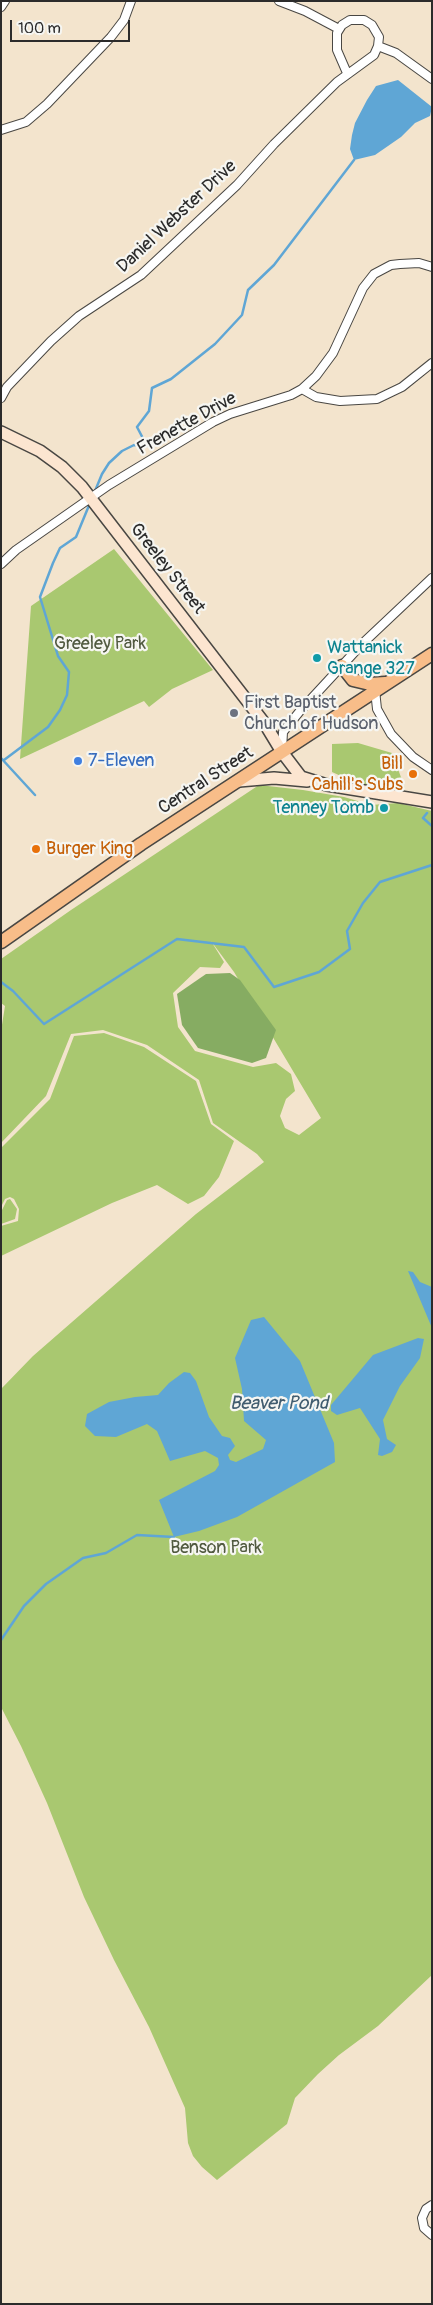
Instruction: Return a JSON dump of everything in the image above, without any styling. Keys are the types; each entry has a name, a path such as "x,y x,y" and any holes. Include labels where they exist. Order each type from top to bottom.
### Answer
{"main road":[{"name":"Central Street","path":"1,942 141,844 380,686 432,654"},
{"path":"342,666 353,680 380,686"}],"street":[{"path":"1,7 5,1"},
{"path":"1,130 26,122 47,104 111,37 124,20 131,1"},
{"path":"279,1 305,11 339,29"},
{"path":"347,73 337,50 336,38 339,29 350,20 364,20 378,32 378,46 396,53 432,79"},
{"name":"Daniel Webster Drive","path":"1,398 6,387 78,316 142,275 195,226 347,73 370,58 378,46"},
{"name":"Frenette Drive","path":"1,564 16,550 109,485 213,422 248,407 291,395 302,389 316,376 332,353 362,288 374,274 400,264 419,264 432,267"},
{"path":"302,389 312,395 340,401 377,398 402,387 432,363"},
{"name":"Greeley Street","path":"1,432 30,445 55,462 92,498 265,724 296,772 311,781"},
{"path":"282,752 283,732 388,618 432,578"},
{"path":"380,686 378,709 391,734 413,757 432,770"},
{"path":"239,781 274,778 311,781 432,802"},
{"path":"432,2205 426,2209 422,2218 424,2228 432,2235"}],"green space":[{"name":"Greeley Park","path":"114,549 213,670 172,689 149,707 144,701 20,759 31,606"},
{"path":"358,743 392,753 405,788 363,786 332,772 332,744"},
{"name":"Benson Park","path":"259,785 344,797 371,805 398,803 432,811 432,1975 378,2026 339,2055 318,2074 295,2098 287,2124 217,2180 193,2156 188,2143 185,2108 149,2027 84,1897 47,1803 1,1707 1,1389 33,1356 196,1214 264,1162 257,1154 213,1123 199,1080 147,1045 103,1030 71,1034 46,1096 1,1143 1,1031 5,1006 1,1003 1,959","holes":["211,941 234,972 321,1118 299,1135 285,1128 280,1116 286,1099 295,1091 291,1074 276,1063 253,1067 195,1051 178,1027 173,993 200,967 220,968 224,962"]},
{"path":"230,973 240,980 276,1030 266,1058 252,1063 198,1048 182,1025 177,994 206,974"},
{"path":"104,1033 144,1047 196,1081 211,1124 234,1141 219,1177 204,1196 188,1204 157,1185 112,1203 1,1256 1,1226 18,1221 19,1209 14,1199 10,1197 5,1199 1,1207 1,1148 50,1099 74,1036"},
{"path":"10,1199 17,1209 15,1219 1,1224 1,1212 7,1200"}],"water":[{"path":"398,80 432,107 430,116 415,123 401,137 375,155 354,160 350,149 352,135 355,123 367,100 376,86"},
{"path":"408,1271 413,1272 420,1282 432,1287 432,1328"},
{"name":"Beaver Pond","path":"264,1317 300,1361 334,1443 335,1462 237,1517 199,1531 174,1537 159,1500 215,1471 219,1465 218,1458 205,1451 170,1461 157,1431 147,1424 116,1437 95,1436 85,1426 87,1414 109,1402 158,1395 169,1383 184,1372 190,1373 196,1381 209,1417 222,1436 230,1438 235,1446 228,1455 230,1460 236,1462 263,1449 266,1440 244,1421 242,1389 235,1358 251,1320"},
{"path":"418,1338 424,1339 420,1358 400,1386 383,1420 387,1439 396,1445 392,1452 382,1456 378,1455 380,1439 360,1408 337,1415 331,1411 331,1405 373,1355"}],"waterway":[{"path":"95,491 109,463 122,451 134,445 147,446 137,427 149,411 152,388 171,379 215,344 242,315 248,290 274,265 354,160"},
{"path":"4,760 48,727 60,710 67,695 69,672 58,656 40,597 60,548 76,537 90,503"},
{"path":"1,758 35,795"},
{"path":"427,813 423,818 432,826"},
{"path":"1,982 13,991 44,1024 177,939 244,947 274,987 319,972 350,949 347,931 363,903 380,882 432,865"},
{"path":"1,1640 24,1606 46,1584 83,1558 106,1553 137,1535 174,1537"}],"place":[{"name":"Wattanick Grange 327","path":"317,658"},
{"name":"First Baptist Church of Hudson","path":"234,713"},
{"name":"7-Eleven","path":"78,761"},
{"name":"Bill Cahill's Subs","path":"413,774"},
{"name":"Tenney Tomb","path":"384,808"},
{"name":"Burger King","path":"36,849"}]}
